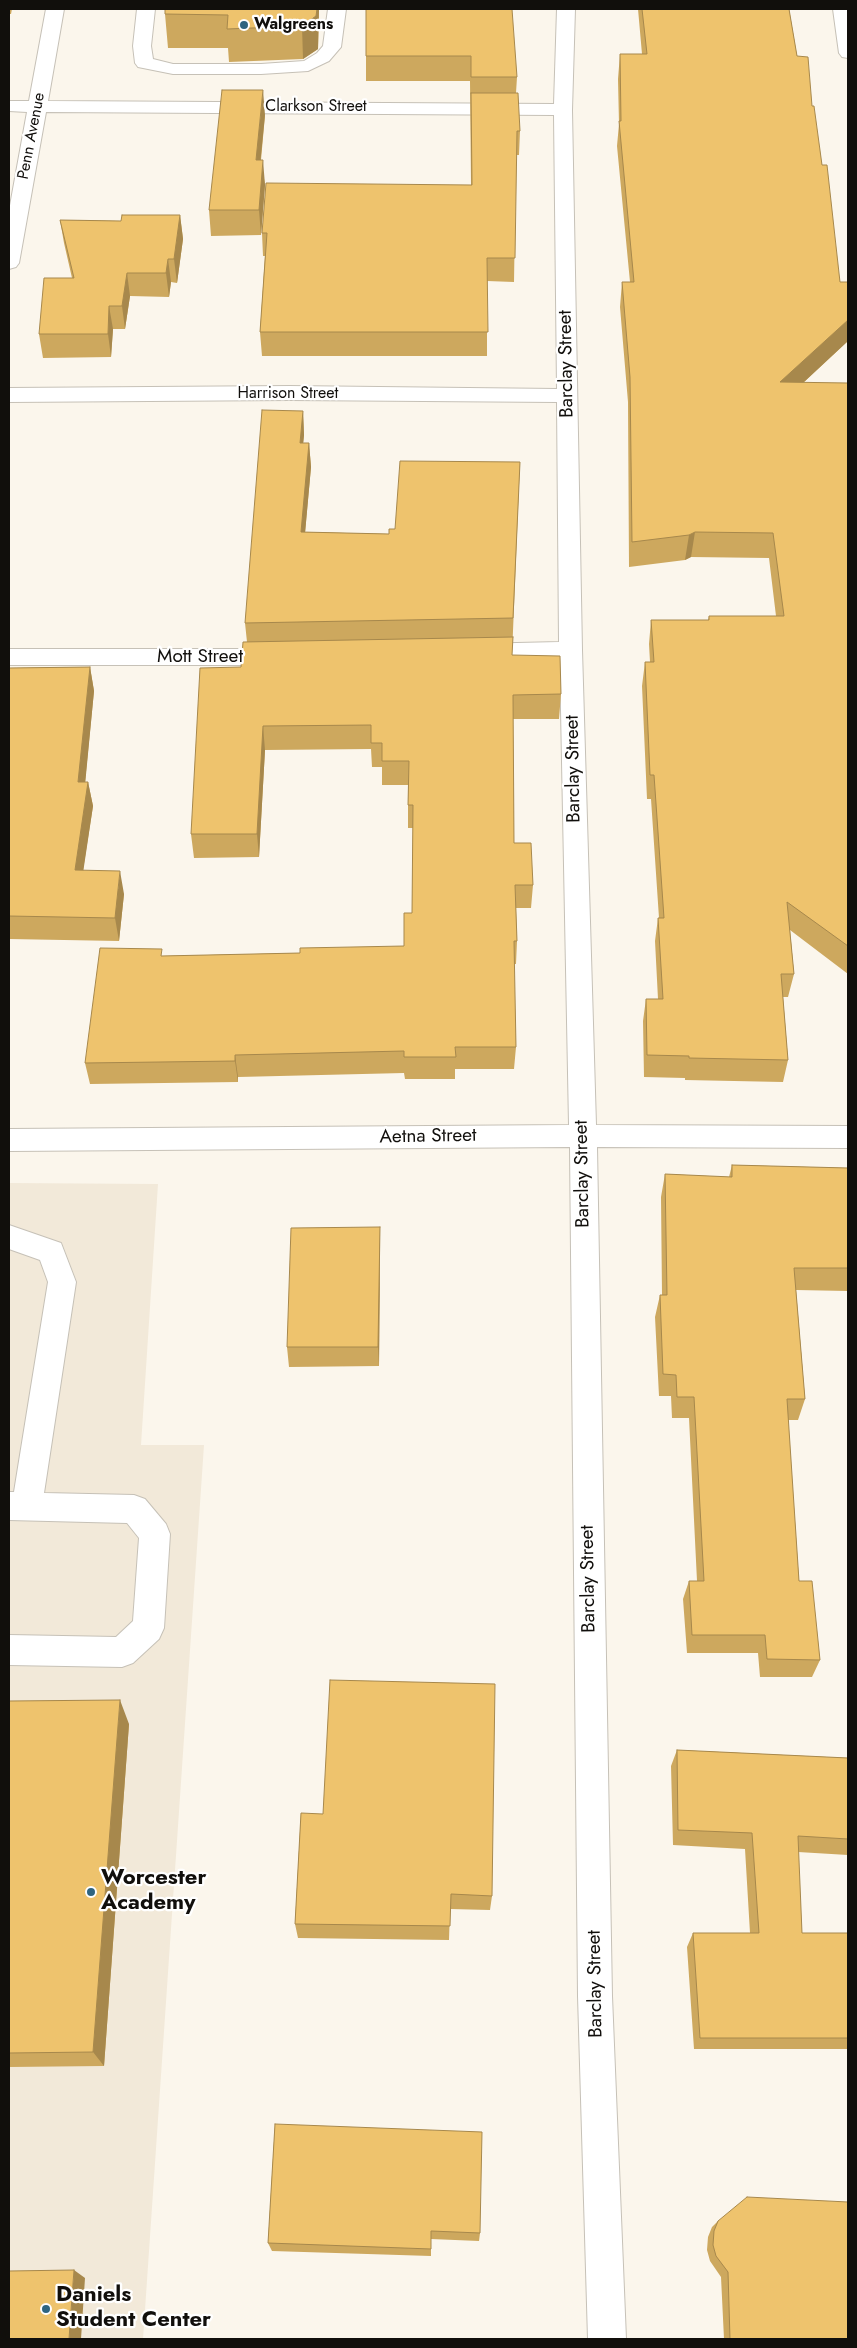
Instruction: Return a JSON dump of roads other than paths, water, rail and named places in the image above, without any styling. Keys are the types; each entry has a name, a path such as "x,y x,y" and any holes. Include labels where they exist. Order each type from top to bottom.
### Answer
{"street":[{"name":"Penn Avenue","path":"9,263 56,9"},
{"path":"146,9 142,46 144,63 172,69 242,70 308,66 323,57 332,46 337,9"},
{"name":"Barclay Street","path":"566,9 563,110 571,650 582,1136 595,1996 607,2339"},
{"path":"842,9 848,54"},
{"name":"Clarkson Street","path":"9,106 563,110"},
{"name":"Harrison Street","path":"9,396 300,393 568,396"},
{"path":"452,653 571,650"},
{"name":"Mott Street","path":"9,657 302,656"},
{"name":"Aetna Street","path":"9,1140 582,1136 848,1137"},
{"path":"9,1237 51,1252 62,1282 18,1506 134,1509 155,1534 148,1628 122,1652 9,1650"}],"place":[{"name":"Walgreens","path":"244,25"},
{"name":"Worcester Academy","path":"91,1892"},
{"name":"Daniels Student Center","path":"46,2309"}]}
